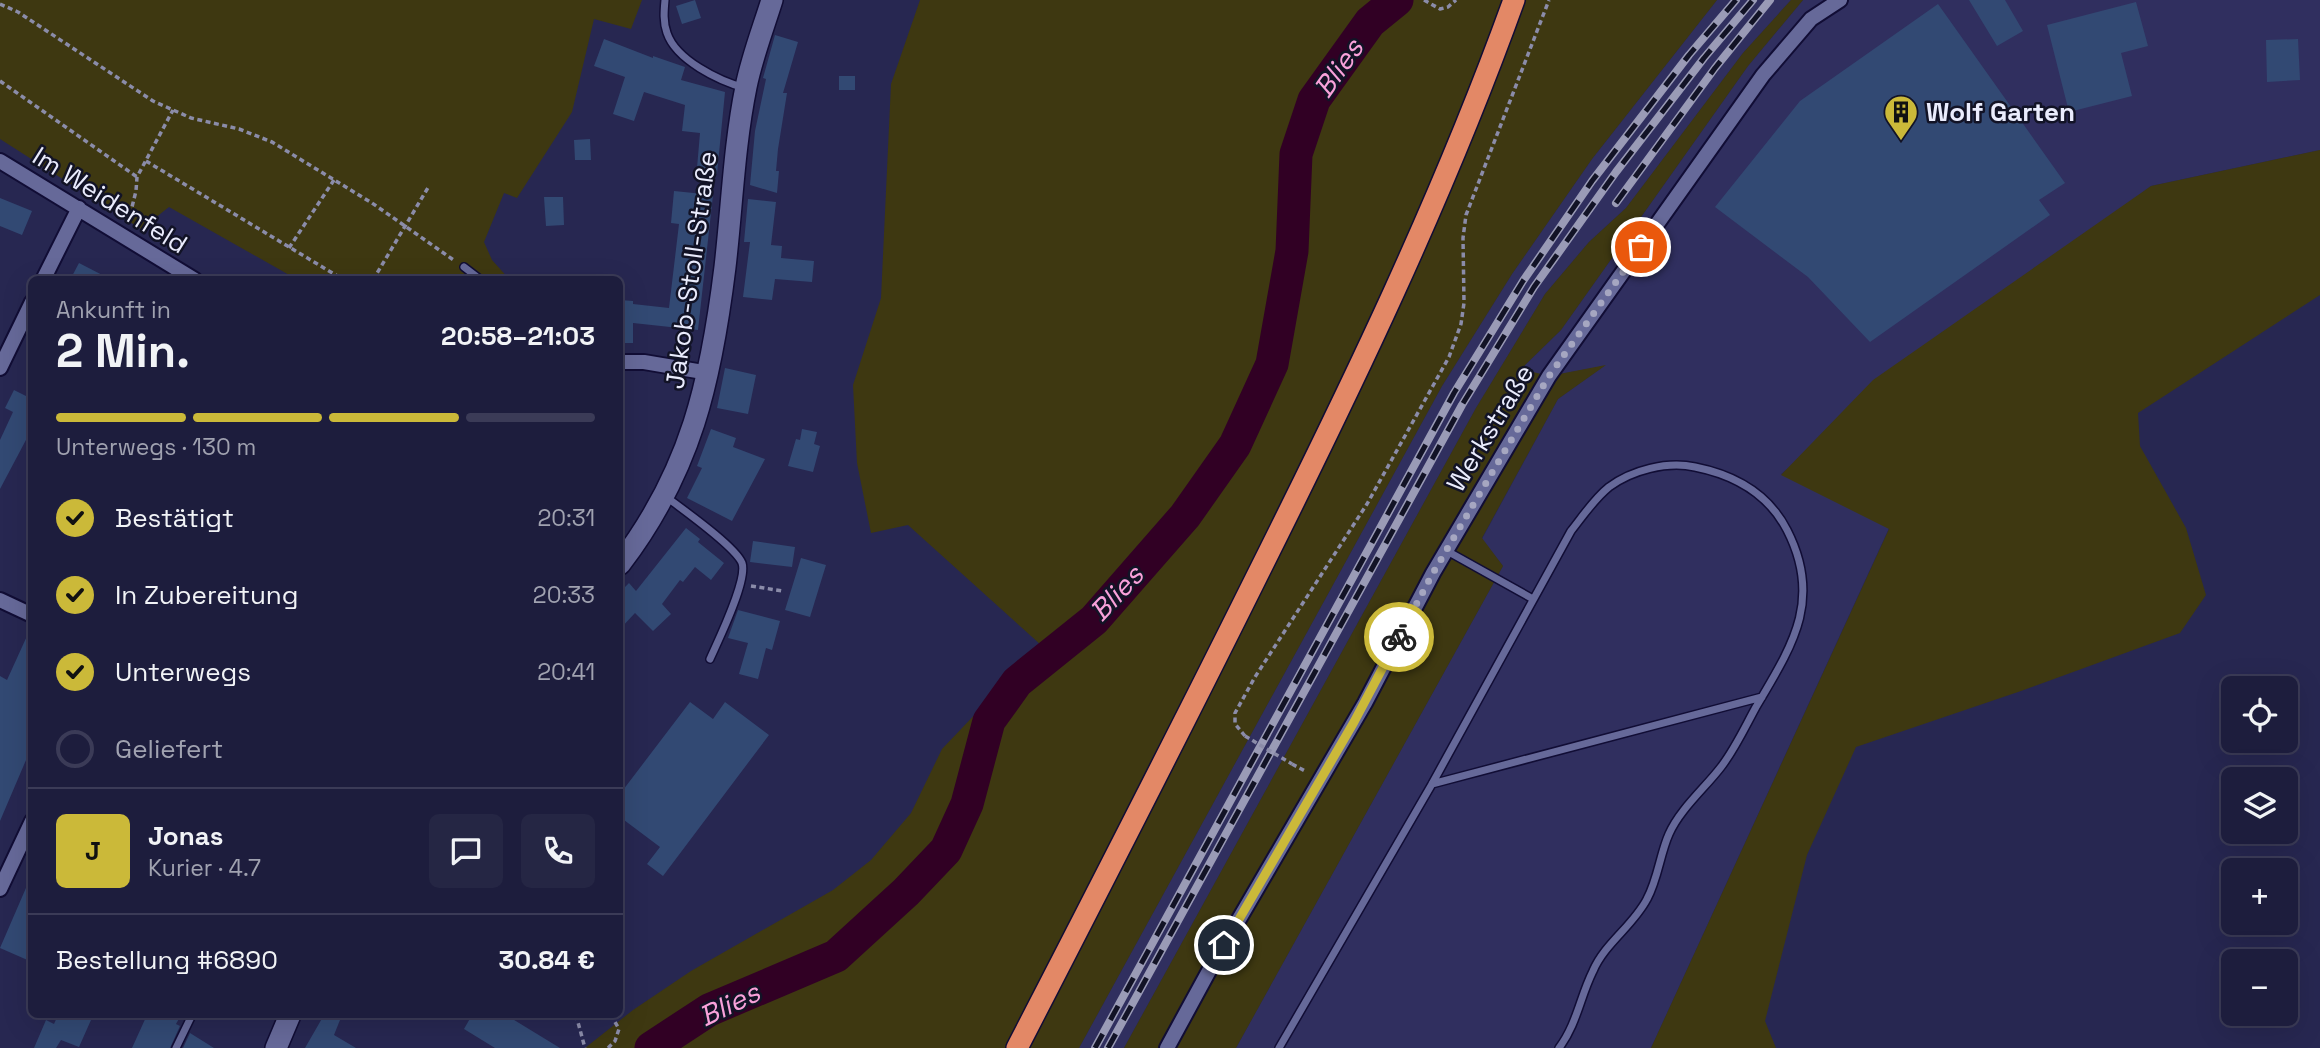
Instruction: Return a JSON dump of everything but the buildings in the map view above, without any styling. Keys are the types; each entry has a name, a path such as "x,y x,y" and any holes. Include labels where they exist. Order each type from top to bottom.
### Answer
{"highway":[{"path":"1017,1048 1336,418 1453,161 1514,0"}],"main road":[{"name":"Jakob-Stoll-Straße","path":"623,559 665,496 687,447 709,373 725,267 746,89 772,0"},
{"path":"276,1048 289,1018"}],"street":[{"name":"Werkstraße","path":"1167,1048 1365,703 1446,551 1549,376 1755,86 1811,19 1840,0"},
{"name":"Im Weidenfeld","path":"0,160 188,276"},
{"path":"45,276 79,208"},
{"path":"0,368 28,310"},
{"path":"623,362 644,362 709,373"},
{"path":"0,600 28,613"},
{"path":"0,889 28,830"}],"lane":[{"path":"665,0 667,35 679,52 725,83 746,89"},
{"path":"464,267 476,276"},
{"path":"1279,1048 1432,784 1571,531 1609,488 1631,475 1656,467 1689,466 1720,472 1751,487 1778,513 1798,551 1804,576 1801,614 1785,657 1723,764 1669,832 1648,898 1593,970 1570,1032 1559,1048"},
{"path":"665,496 729,545 742,563 742,584 710,659"},
{"path":"1446,551 1533,599"},
{"path":"1432,784 1762,698"},
{"path":"176,1048 191,1018"}],"path":[{"path":"1424,0 1440,9 1448,7 1456,0"},
{"path":"1292,764 1245,736 1235,724 1236,713 1255,677 1367,504 1449,357 1461,324 1464,303 1463,238 1466,215 1549,0"},
{"path":"0,4 18,12 153,101 191,118 239,129 272,142 405,226 464,267"},
{"path":"0,81 136,177"},
{"path":"121,236 133,206 136,177 173,110"},
{"path":"146,161 337,276"},
{"path":"289,248 334,180"},
{"path":"375,276 429,186"},
{"path":"742,584 783,591"},
{"path":"577,1018 585,1048"},
{"path":"608,1048 615,1041 619,1029 613,1018"}],"shaded area":[{"path":"0,0 642,0 631,29 594,19 572,112 517,198 504,193 484,242 492,260 506,276 291,276 169,207 141,229 0,139"},
{"path":"920,0 1717,0 1592,159 1512,274 1442,386 1079,1048 585,1048 633,1010 691,971 833,890 871,860 911,813 942,749 1041,645 908,525 871,533 857,463 853,385 881,298 891,84"},
{"path":"1717,0 1791,0 1743,53 1626,208 1589,242 1545,294 1476,408 1124,1048 1079,1048 1442,386 1512,274 1592,159"},
{"path":"1791,0 1803,0 1748,66 1561,330 1521,369 1549,376 1606,365 1558,399 1482,538 1503,566 1236,1048 1124,1048 1476,408 1545,294 1589,242 1626,208 1743,53"},
{"path":"1803,0 2320,0 2320,150 2151,186 1781,474 1889,528 1651,1048 1236,1048 1503,566 1482,539 1558,399 1604,366 1549,376 1520,370 1561,330 1748,66"},
{"path":"2320,150 2320,295 2138,413 2140,446 2186,528 2206,595 2180,633 1856,747 1807,855 1765,1021 1776,1048 1651,1048 1889,529 1781,475 1873,380 2151,186"}],"waterway":[{"name":"Blies","path":"651,1048 709,1010 836,956 906,892 946,850 967,804 989,721 1017,682 1094,620 1185,516 1235,445 1272,364 1292,251 1296,154 1314,100 1370,22 1397,0"}],"railway":[{"path":"1095,1048 1454,393 1523,281 1592,181 1689,55 1736,0"},
{"path":"1108,1048 1462,405 1534,287 1616,172 1704,58 1753,0"},
{"path":"1616,203 1715,68 1770,0"}],"way so far":[{"path":"1399,637 1433,573 1549,376 1641,247"}],"place":[{"name":"Wolf Garten","path":"1901,142"}],"route":[{"path":"1224,945 1365,703 1399,637"}]}
